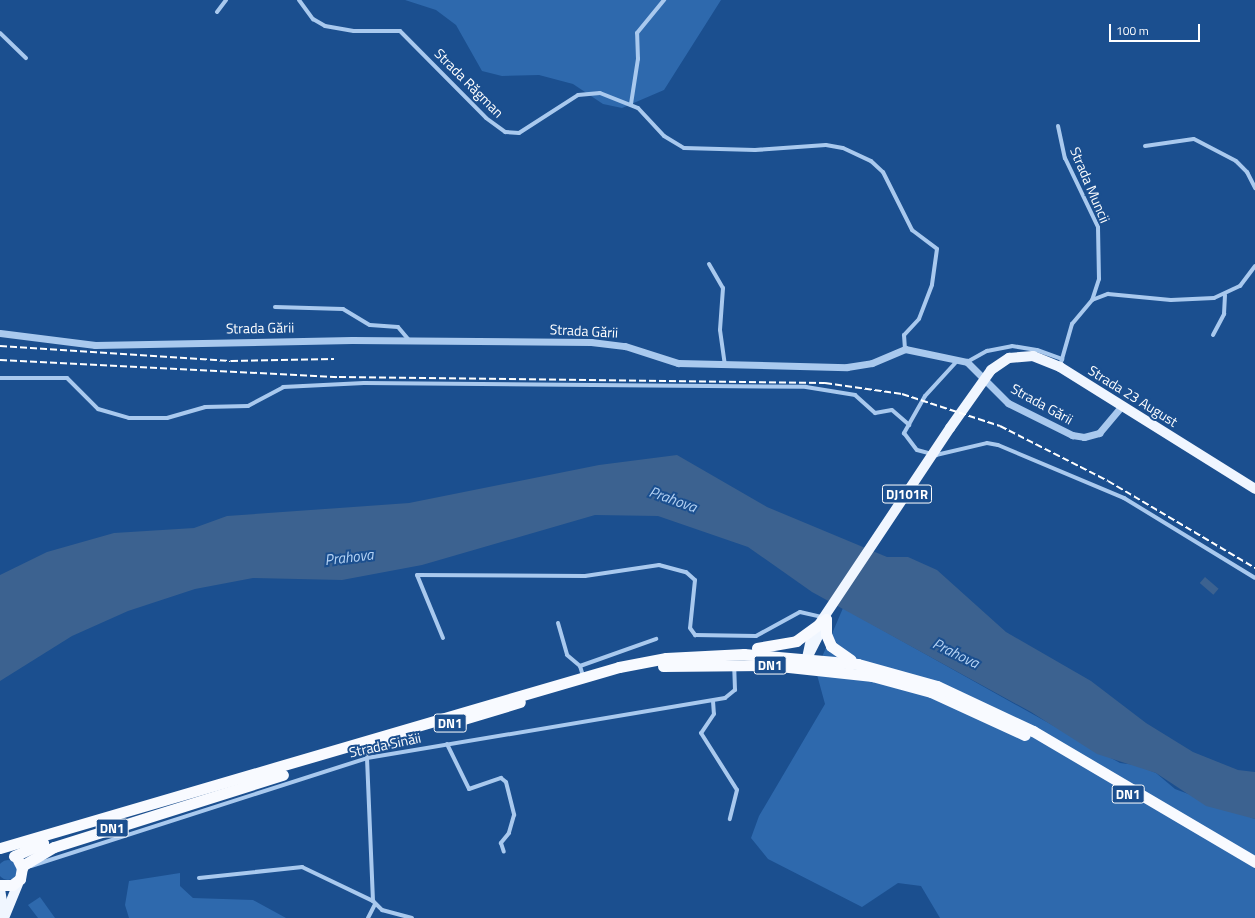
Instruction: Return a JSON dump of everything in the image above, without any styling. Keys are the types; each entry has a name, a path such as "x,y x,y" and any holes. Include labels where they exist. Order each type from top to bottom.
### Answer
{"highway":[{"path":"681,656 718,649 780,646 802,637 826,619"},
{"path":"826,619 826,634 835,651 874,667"},
{"name":"DN1","path":"0,848 128,813 583,677 681,656 744,654 806,662 874,667 936,686 1004,716 1255,862"},
{"name":"DN1","path":"0,885 12,885 21,871 61,845 538,696 648,668 806,662 888,679 973,710 1055,752 1255,870"},
{"name":"DN1","path":"0,856 14,856 128,813"},
{"path":"14,856 21,871"}],"main road":[{"name":"Strada 23 August","path":"826,619 991,370 1003,360 1020,355 1033,356 1061,363 1122,406 1255,489"},
{"name":"DJ101R","path":"806,662 809,641 826,619"},
{"path":"4,918 21,871"},
{"path":"0,889 4,918"}],"street":[{"path":"217,12 226,0"},
{"name":"Strada Răgman","path":"299,0 313,19 325,26 354,31 400,30 486,118 505,132 519,133 578,95 589,93 631,104"},
{"path":"664,0 637,33 638,59 631,104 672,143 684,148 755,150 826,145 843,148 879,166 912,230 937,249 932,285 919,319 904,335 905,349 967,362 987,350 1012,346 1037,350 1061,363"},
{"path":"0,33 26,58"},
{"name":"Strada Muncii","path":"1058,126 1065,158 1098,227 1099,279 1092,300 1072,324 1061,363"},
{"path":"1145,146 1194,139 1236,161 1247,172 1255,188"},
{"path":"709,264 723,288 720,330 725,364"},
{"path":"1092,300 1108,294 1187,300 1225,294 1240,286 1255,270 1255,266"},
{"path":"1213,335 1224,314 1225,294"},
{"path":"275,307 343,309 370,325 398,327 409,340"},
{"name":"Strada Gării","path":"0,333 95,345 409,340 591,342 625,346 678,363 855,367 905,349"},
{"path":"958,360 925,396 904,433 906,440 924,453 936,455 992,443 1124,498 1255,578"},
{"name":"Strada Gării","path":"967,362 1008,403 1072,435 1084,437 1099,433 1122,406"},
{"path":"0,378 67,378 98,409 129,418 167,418 204,406 248,406 283,386 364,383 798,387 845,392 855,395 875,413 896,411 908,425"},
{"path":"443,638 417,575 586,576 659,565 686,572 695,580 690,628 695,635 756,636 800,612 826,619"},
{"path":"558,623 567,655 580,666 583,677"},
{"path":"580,666 656,639"},
{"name":"Strada Sinăii","path":"21,871 367,758 713,701 729,697 735,690 734,664"},
{"path":"713,701 714,714 701,733 737,790 730,819"},
{"path":"447,744 469,789 501,778 506,782 514,814 509,834 501,843 504,852"},
{"path":"367,758 374,902 368,918"},
{"path":"199,878 302,867 374,902 386,912 412,918"}],"shaded area":[{"path":"405,0 721,0 664,90 622,108 603,104 573,84 539,75 502,76 482,71 456,25 436,10"},
{"path":"843,608 1120,763 1136,765 1156,773 1175,789 1255,819 1255,918 940,918 921,886 898,883 862,907 768,859 751,838 759,816 825,704 816,671"},
{"path":"8,860 15,863 18,870 15,877 8,880 1,877 -2,870 1,863"},
{"path":"180,873 180,886 193,898 253,900 286,918 129,918 125,905 129,881"},
{"path":"40,897 55,918 38,918 28,905"}],"water":[{"name":"Prahova","path":"677,455 767,507 887,557 908,557 937,570 1006,632 1091,681 1146,723 1193,752 1238,770 1255,772 1255,819 1206,806 1156,773 1097,754 1031,712 812,592 748,547 658,516 595,515 422,565 342,580 253,578 195,589 128,611 72,636 0,681 0,575 47,552 114,533 194,528 227,516 409,503 599,465"},
{"path":"1205,577 1219,589 1213,595 1200,583"}],"railway":[{"path":"0,346 231,361 334,359"},
{"path":"0,360 339,377 825,383 902,394 1000,426 1108,481 1255,568"}]}
